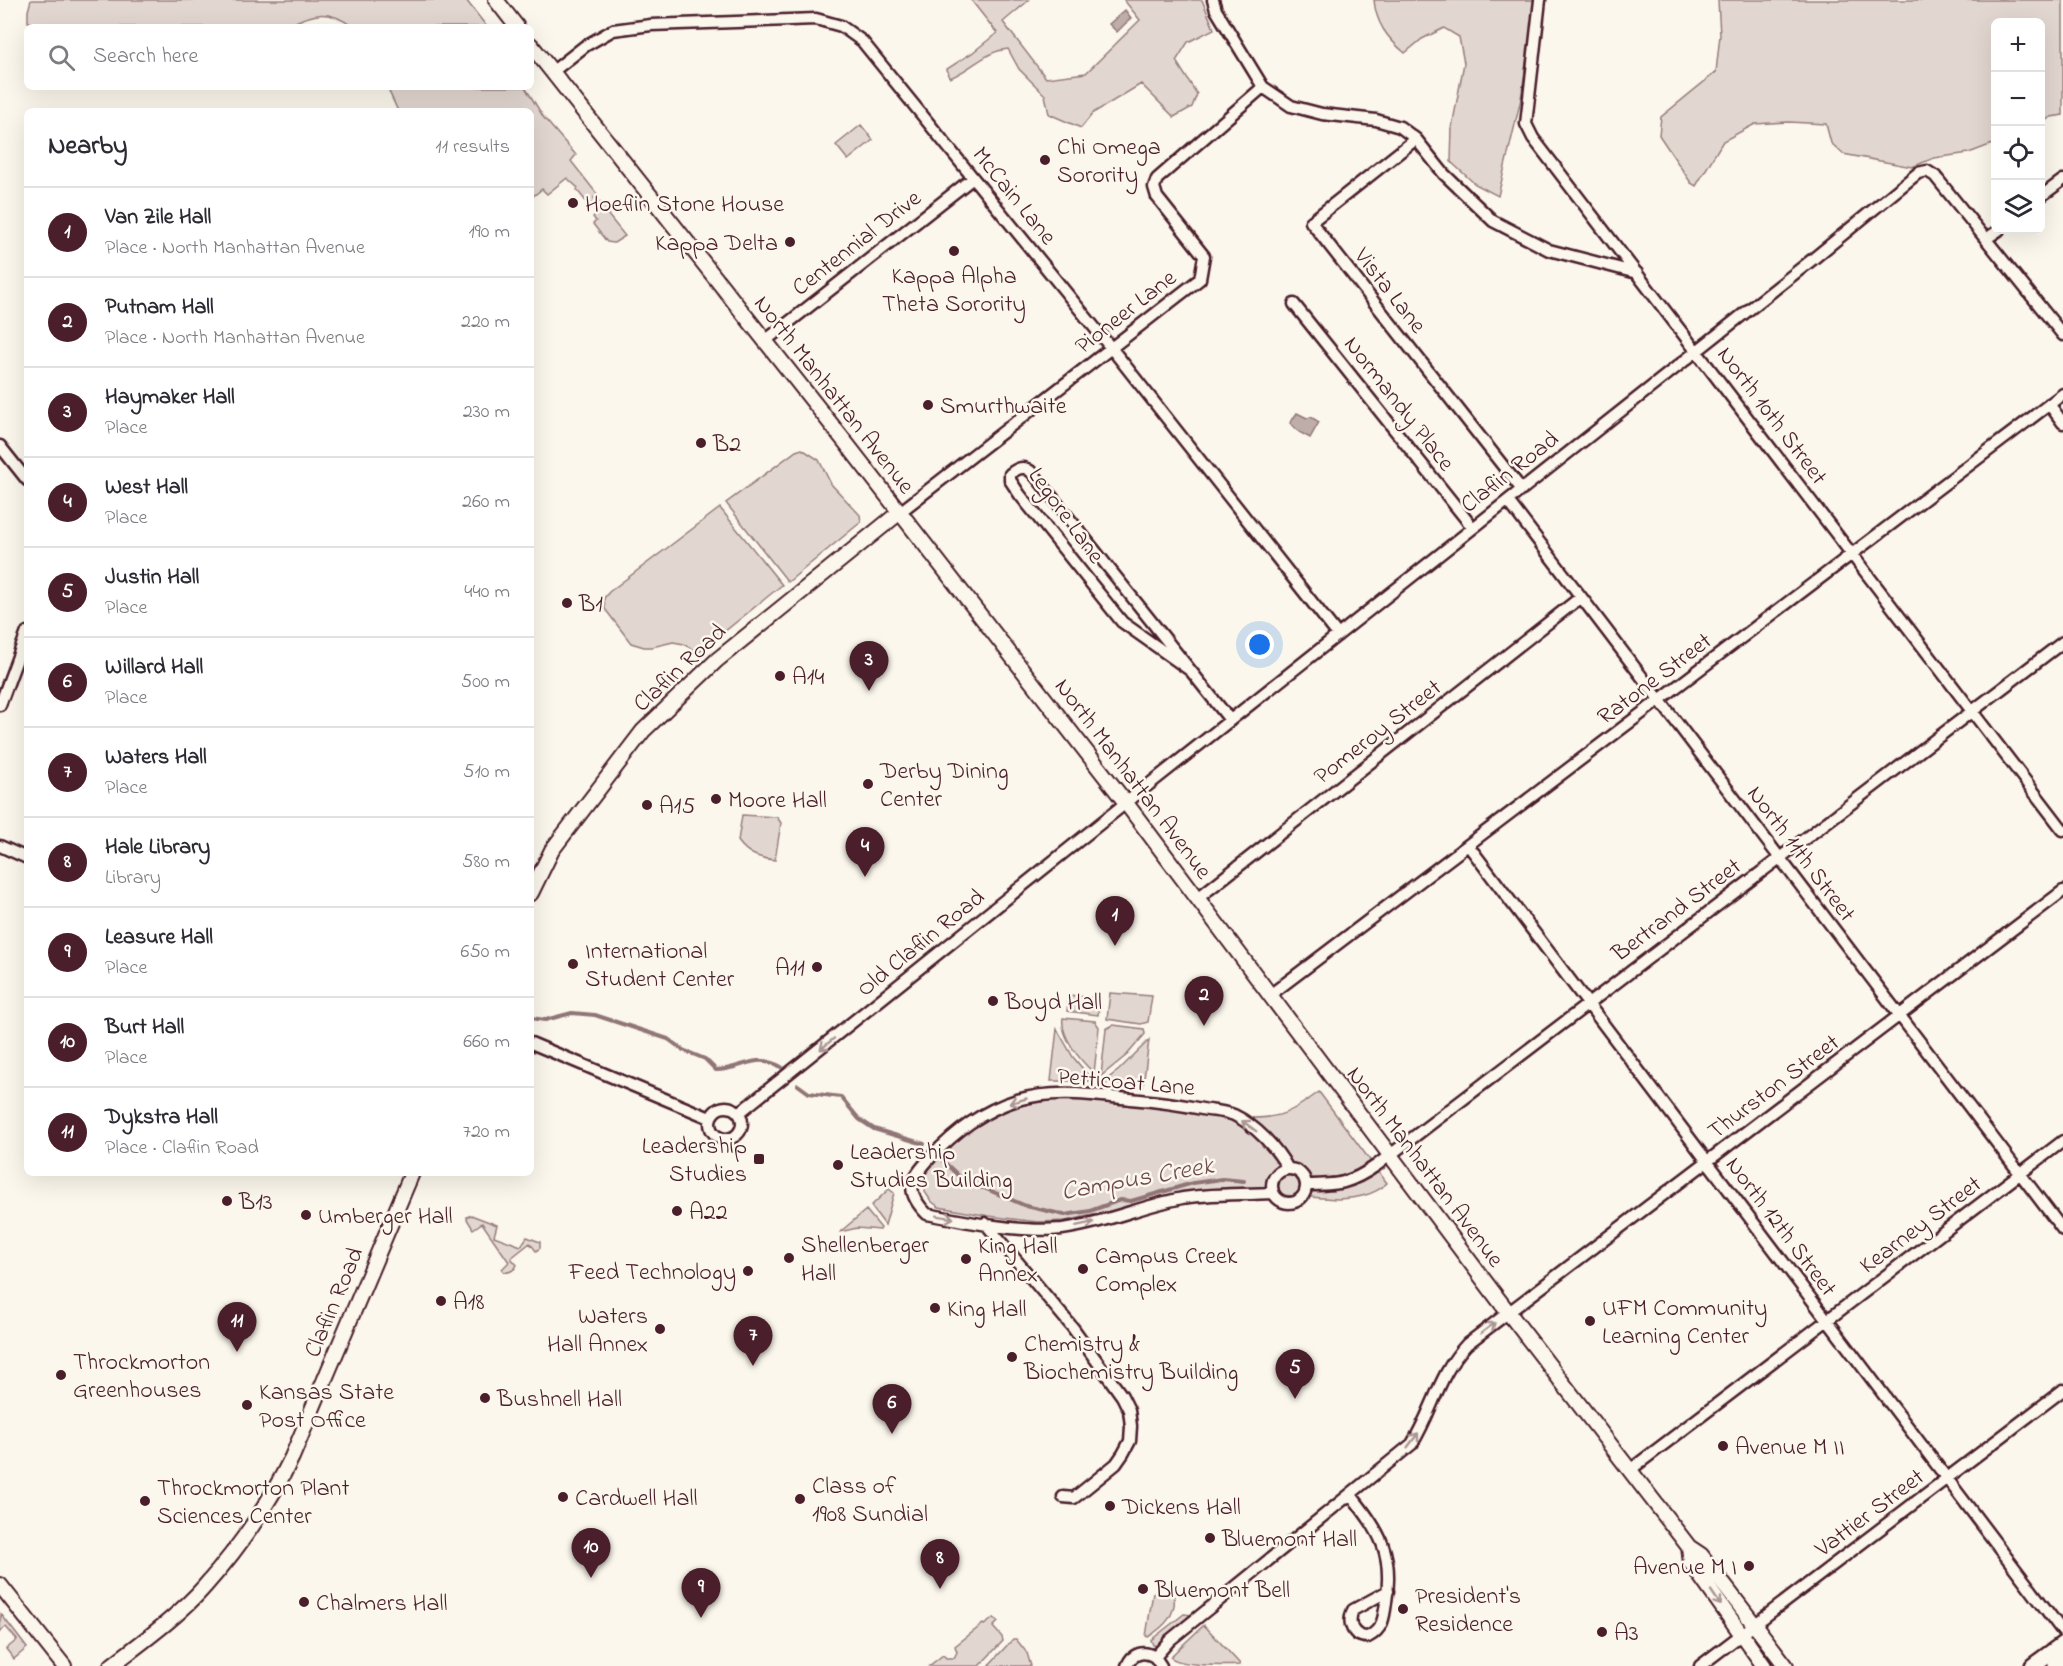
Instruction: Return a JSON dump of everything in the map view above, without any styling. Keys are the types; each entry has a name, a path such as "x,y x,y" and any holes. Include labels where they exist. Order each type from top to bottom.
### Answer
{"main road":[{"path":"2032,1666 2063,1644"},
{"path":"2056,1666 2063,1660"}],"street":[{"path":"496,0 515,24"},
{"path":"1213,0 1216,10 1263,87 1291,106 1322,114 1376,120 1400,127 1416,139 1444,174 1492,221 1549,250 1637,273"},
{"name":"North 10th Street","path":"1540,0 1526,124 1542,151 2063,830"},
{"name":"McCain Lane","path":"552,72 585,46 613,30 651,25 816,19 841,26 862,41 1112,349 1338,636"},
{"name":"North Manhattan Avenue","path":"534,49 900,512 1126,803 1508,1313 1689,1547 1701,1555 1786,1666"},
{"name":"Pioneer Lane","path":"900,512 1200,279 1204,256 1157,196 1154,187 1157,178 1263,87"},
{"name":"Vista Lane","path":"1416,139 1311,222 1521,490"},
{"name":"Claflin Road","path":"1126,803 1918,173 1927,171 1935,176 1986,239"},
{"name":"Centennial Drive","path":"765,341 973,178"},
{"path":"2045,193 2063,180"},
{"path":"1993,234 1986,239 2063,335"},
{"name":"Normandy Place","path":"1294,304 1473,528"},
{"name":"Ratone Street","path":"1270,995 2063,394"},
{"path":"2049,404 2063,423"},
{"path":"0,446 24,476"},
{"name":"Legore Lane","path":"1191,671 1122,622 1020,495 1010,480 1010,474 1023,466 1030,469 1191,671 1230,720"},
{"name":"North 11th Street","path":"1508,501 2063,1230"},
{"name":"Claflin Road","path":"534,887 552,850 643,731 717,660 900,512"},
{"name":"Pomeroy Street","path":"1198,898 1581,597"},
{"path":"0,705 24,640"},
{"name":"Bertrand Street","path":"1306,1185 1331,1185 1359,1178 2063,642"},
{"name":"Old Claflin Road","path":"739,1113 1126,803"},
{"name":"North 12th Street","path":"1468,845 2063,1632"},
{"path":"0,846 24,857"},
{"name":"Thurston Street","path":"1158,1662 1170,1640 1412,1444 1423,1425 1445,1372 1461,1350 2063,891"},
{"path":"534,1044 710,1118"},
{"name":"Petticoat Lane","path":"985,1223 927,1214 918,1206 913,1197 913,1179 948,1138 965,1125 1016,1100 1047,1094 1072,1093 1184,1105 1233,1115 1270,1143 1280,1154 1288,1169"},
{"path":"730,1107 739,1113 742,1122 735,1136 728,1139 720,1138 710,1127 710,1118 717,1109 730,1107"},
{"name":"Kearney Street","path":"1630,1470 2063,1141"},
{"path":"1288,1169 1299,1172 1306,1185 1301,1197 1291,1203 1280,1200 1273,1193 1272,1182 1277,1173 1288,1169"},
{"name":"Claflin Road","path":"111,1666 205,1587 243,1539 274,1493 292,1457 411,1176"},
{"path":"985,1223 1034,1230 1063,1229 1109,1219 1178,1199 1273,1193"},
{"path":"985,1223 1073,1328 1122,1396 1129,1410 1130,1441 1116,1464 1074,1498 1062,1497"},
{"name":"Vattier Street","path":"1700,1666 2063,1390"},
{"path":"1351,1495 1381,1539 1388,1561 1388,1590 1382,1625 1377,1632 1368,1637 1357,1635 1351,1629 1349,1621 1353,1610 1388,1590"},
{"name":"North Manhattan Avenue","path":"1689,1547 1691,1563 1764,1666"},
{"path":"0,1586 64,1666"},
{"path":"1127,1666 1133,1656 1138,1654 1147,1653 1158,1662"}],"shaded area":[{"path":"31,0 466,0 485,24 349,24 335,16 319,15 291,24 38,24 28,22"},
{"path":"971,0 1029,0 1003,22 1046,78 1086,73 1140,20 1124,0 1202,0 1214,29 1188,42 1176,61 1197,94 1192,107 1174,117 1141,84 1093,113 1081,128 1049,114 1045,95 1019,69 1008,49 992,53 950,78 947,69 997,33"},
{"path":"1374,0 1535,0 1521,99 1498,196 1475,184 1451,162 1452,127 1464,63 1459,37 1444,28 1422,39 1405,53 1384,30 1377,16"},
{"path":"1718,0 2063,0 2063,115 2045,121 2045,18 1991,18 1991,145 1969,153 1934,158 1912,167 1843,154 1831,143 1826,124 1789,122 1755,124 1723,141 1696,186 1691,183 1659,135 1661,117 1716,72 1720,35"},
{"path":"1125,10 1131,18 1117,32 1109,24"},
{"path":"388,90 527,90 544,118 576,155 571,161 597,194 594,198 612,211 608,215 625,236 614,243 607,242 593,224 596,221 593,217 596,210 590,203 588,204 577,190 578,188 567,178 547,194 542,189 534,196 534,108 397,108"},
{"path":"861,125 873,140 848,160 836,145"},
{"path":"1297,413 1319,422 1310,438 1290,423"},
{"path":"802,449 819,460 831,484 860,515 861,522 788,582 726,503 796,451"},
{"path":"720,508 782,585 698,653 684,644 673,642 652,647 631,643 605,609 604,598"},
{"path":"742,815 777,817 781,823 775,860 754,855 738,841"},
{"path":"1110,993 1152,996 1148,1022 1141,1024 1107,1019"},
{"path":"1069,995 1100,999 1098,1015 1067,1011"},
{"path":"1063,1018 1095,1021 1099,1027 1094,1073 1068,1041"},
{"path":"1113,1025 1144,1029 1145,1034 1127,1055 1101,1076 1106,1029"},
{"path":"1057,1029 1073,1057 1093,1081 1051,1081"},
{"path":"1149,1040 1143,1087 1102,1083 1119,1070"},
{"path":"1319,1092 1387,1183 1376,1191 1351,1198 1337,1199 1209,1190 1065,1221 1038,1222 939,1207 925,1192 925,1174 939,1155 972,1127 1011,1109 1054,1100 1077,1099 1258,1118 1285,1113"},
{"path":"889,1189 894,1193 885,1225 871,1206"},
{"path":"866,1210 881,1228 880,1230 857,1228 840,1232"},
{"path":"471,1215 497,1225 494,1236 521,1246 527,1237 540,1242 540,1248 536,1251 530,1243 511,1258 517,1265 515,1268 510,1272 504,1272 502,1269 509,1262 482,1223 473,1229 467,1219"},
{"path":"1153,1593 1174,1593 1174,1608 1160,1629 1148,1637 1146,1636"},
{"path":"1,1614 27,1648 14,1659 6,1649 17,1640 6,1627 0,1631"},
{"path":"1184,1614 1192,1615 1168,1635 1160,1646 1153,1645 1151,1640"},
{"path":"994,1618 998,1622 993,1627 1003,1641 979,1666 929,1666 943,1655 946,1658 954,1658 957,1652 955,1646"},
{"path":"1204,1625 1239,1665 1192,1664 1170,1657"},
{"path":"1013,1639 1016,1639 1027,1653 1031,1666 988,1666"}],"waterway":[{"name":"Campus Creek","path":"534,1018 545,1020 572,1013 595,1015 668,1039 683,1050 705,1059 716,1070 758,1061 766,1061 784,1069"},
{"name":"Campus Creek","path":"798,1085 809,1093 841,1097 859,1119 874,1129 924,1144"},
{"name":"Campus Creek","path":"943,1161 963,1180 975,1187 984,1188 1026,1206 1065,1215 1090,1211 1120,1200 1131,1201 1193,1183 1222,1179 1244,1181"}],"place":[{"name":"Chi Omega Sorority","path":"1045,160"},
{"name":"Hoeflin Stone House","path":"573,203"},
{"name":"Kappa Delta","path":"790,242"},
{"name":"Kappa Alpha Theta Sorority","path":"954,251"},
{"name":"Smurthwaite","path":"928,405"},
{"name":"B2","path":"701,443"},
{"name":"B1","path":"567,603"},
{"name":"A14","path":"780,676"},
{"name":"Haymaker Hall","path":"869,691"},
{"name":"Derby Dining Center","path":"868,784"},
{"name":"Moore Hall","path":"716,799"},
{"name":"A15","path":"647,805"},
{"name":"West Hall","path":"865,877"},
{"name":"Van Zile Hall","path":"1115,946"},
{"name":"International Student Center","path":"573,964"},
{"name":"A11","path":"817,967"},
{"name":"Boyd Hall","path":"993,1001"},
{"name":"Putnam Hall","path":"1204,1026"},
{"name":"Leadership Studies","path":"759,1159"},
{"name":"Leadership Studies Building","path":"838,1165"},
{"name":"B13","path":"227,1201"},
{"name":"A22","path":"677,1211"},
{"name":"Umberger Hall","path":"306,1215"},
{"name":"Shellenberger Hall","path":"789,1258"},
{"name":"King Hall Annex","path":"966,1259"},
{"name":"Campus Creek Complex","path":"1083,1269"},
{"name":"Feed Technology","path":"748,1271"},
{"name":"A18","path":"441,1301"},
{"name":"King Hall","path":"935,1308"},
{"name":"UFM Community Learning Center","path":"1590,1321"},
{"name":"Waters Hall Annex","path":"660,1329"},
{"name":"Dykstra Hall","path":"237,1352"},
{"name":"Chemistry & Biochemistry Building","path":"1012,1357"},
{"name":"Waters Hall","path":"753,1366"},
{"name":"Throckmorton Greenhouses","path":"61,1375"},
{"name":"Bushnell Hall","path":"485,1398"},
{"name":"Justin Hall","path":"1295,1399"},
{"name":"Kansas State Post Office","path":"247,1405"},
{"name":"Willard Hall","path":"892,1434"},
{"name":"Avenue M II","path":"1723,1446"},
{"name":"Cardwell Hall","path":"563,1497"},
{"name":"Class of 1908 Sundial","path":"800,1499"},
{"name":"Throckmorton Plant Sciences Center","path":"145,1501"},
{"name":"Dickens Hall","path":"1110,1506"},
{"name":"Bluemont Hall","path":"1210,1538"},
{"name":"Avenue M I","path":"1749,1566"},
{"name":"Burt Hall","path":"591,1578"},
{"name":"Hale Library","path":"940,1589"},
{"name":"Bluemont Bell","path":"1143,1589"},
{"name":"Chalmers Hall","path":"304,1602"},
{"name":"President's Residence","path":"1403,1609"},
{"name":"Leasure Hall","path":"701,1618"},
{"name":"A3","path":"1602,1632"}]}
